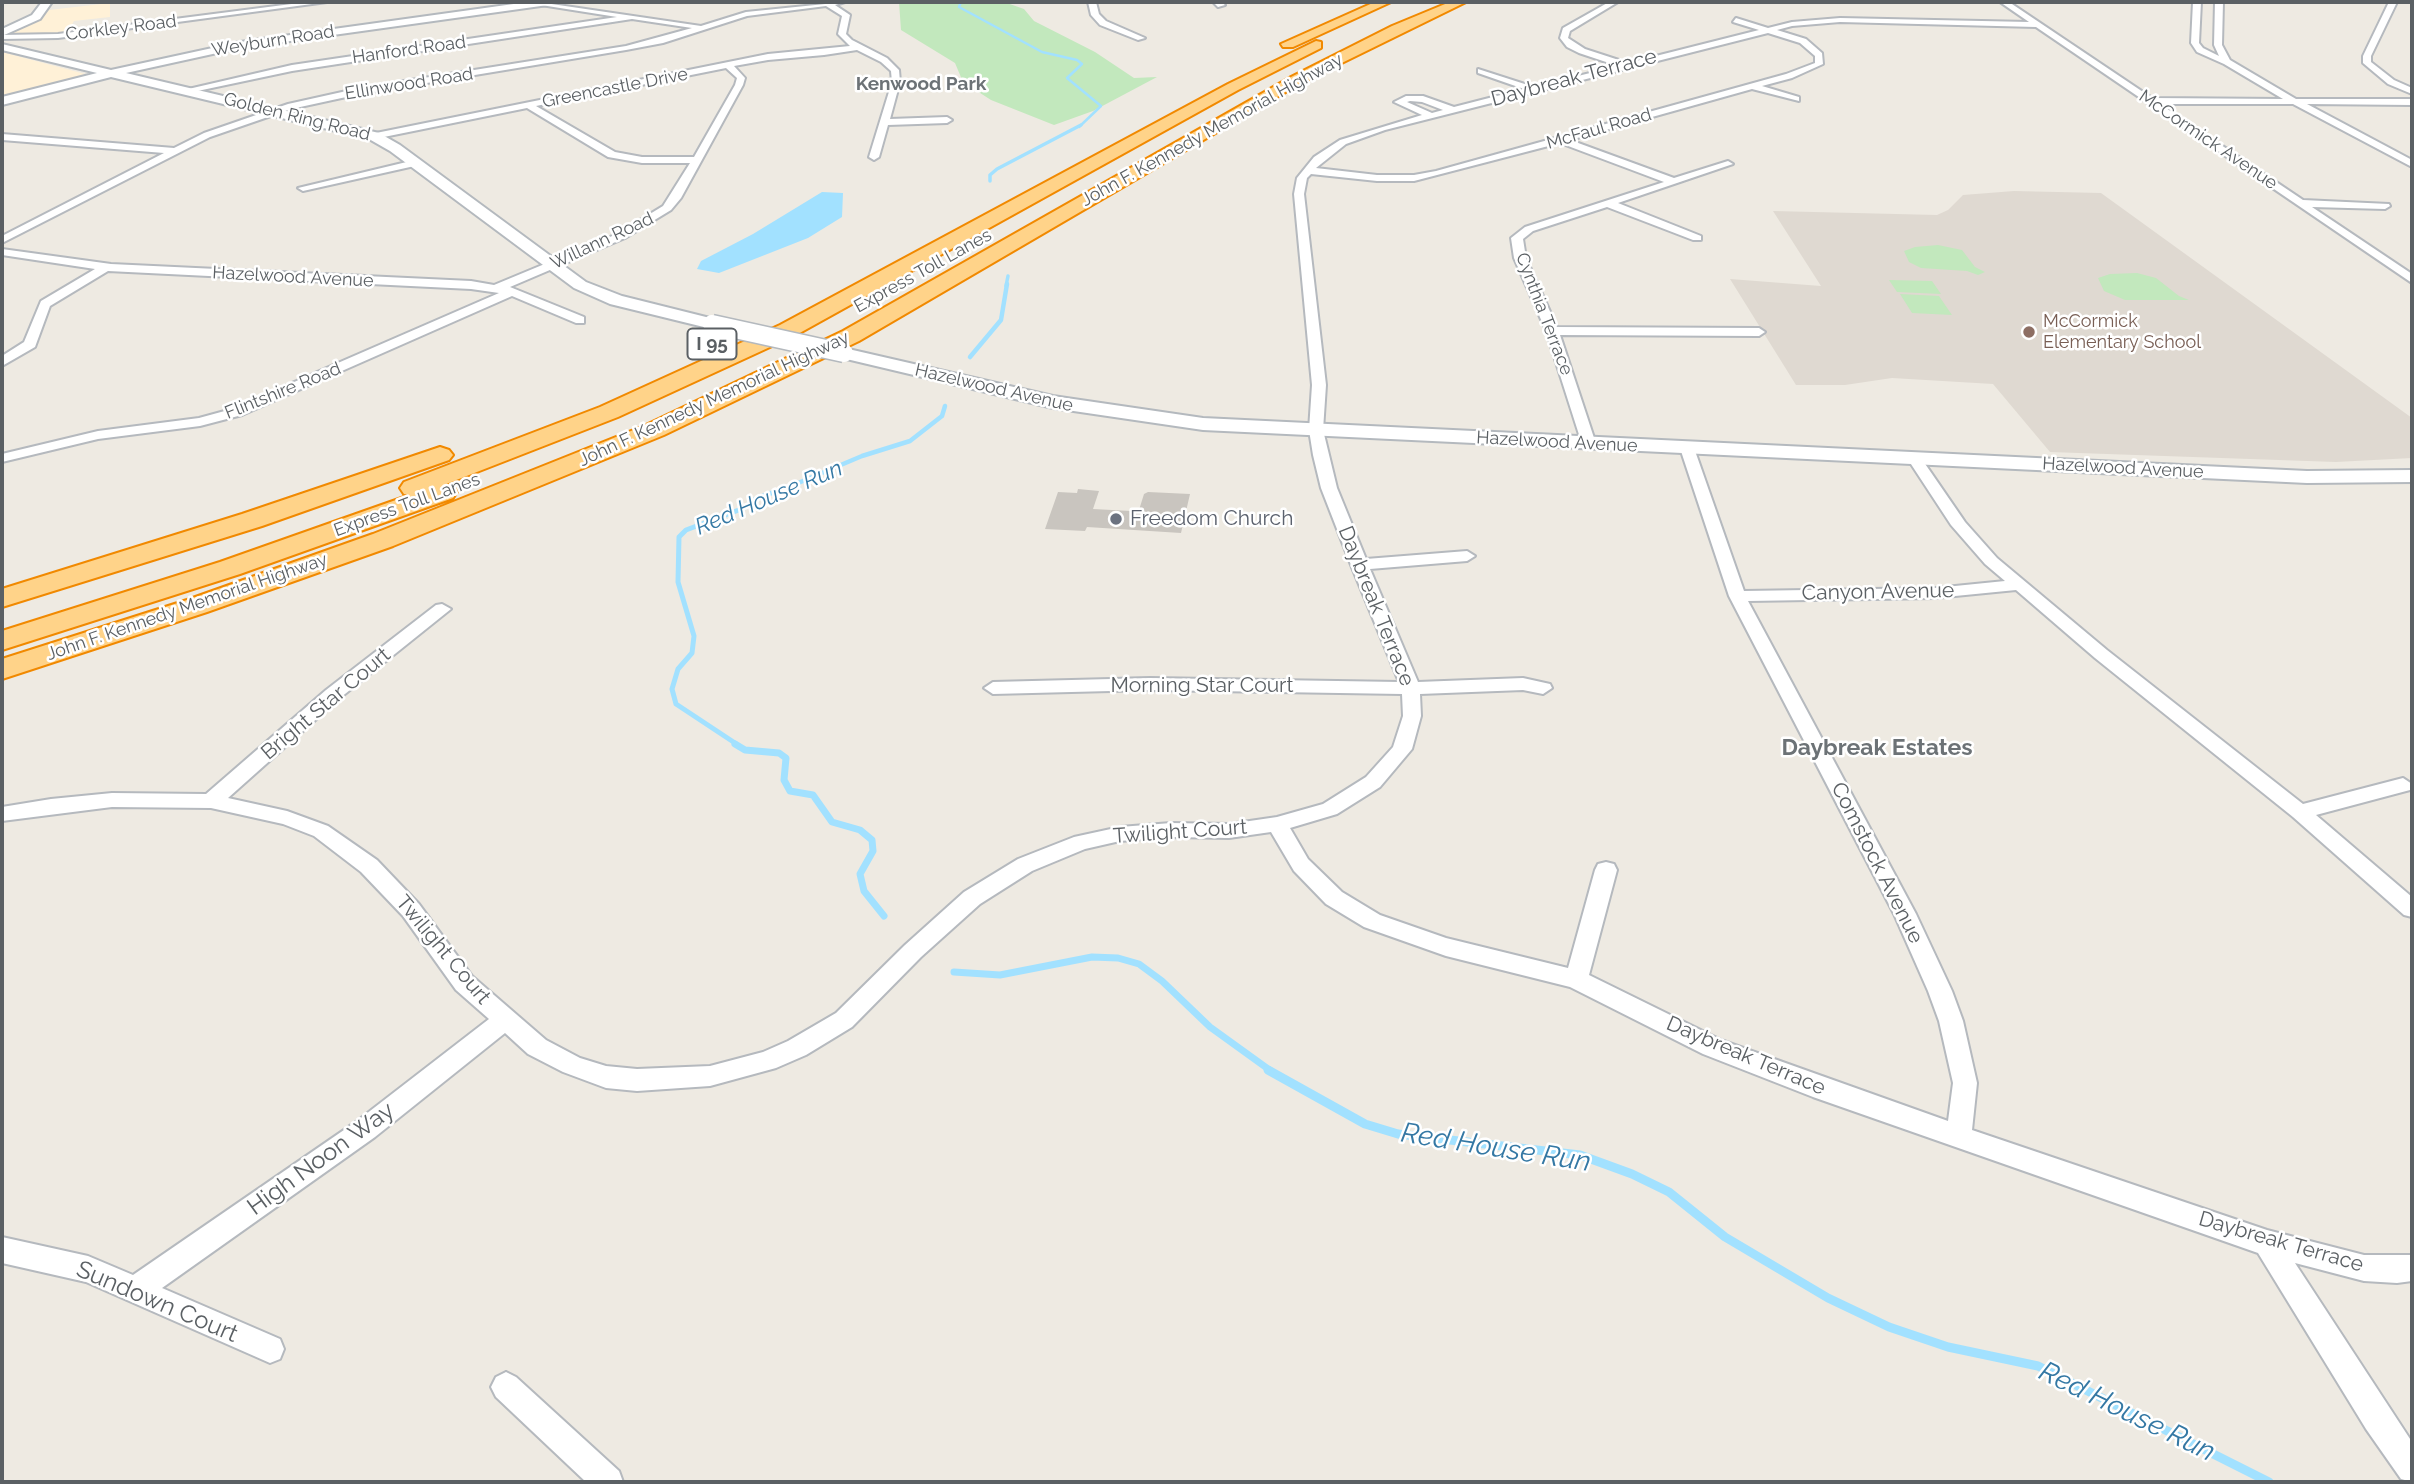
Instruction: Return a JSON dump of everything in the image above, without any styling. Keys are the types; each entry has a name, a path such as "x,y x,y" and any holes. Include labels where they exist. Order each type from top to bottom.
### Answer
{"highway":[{"name":"John F. Kennedy Memorial Highway","path":"616,385 782,311 1209,83 1296,40 1385,2"},
{"name":"Express Toll Lanes","path":"2,624 173,571 362,507 527,445 671,385 838,304 1259,74 1414,2"},
{"name":"Express Toll Lanes","path":"2,641 192,581 371,519 517,464 682,394 846,314 1270,77 1430,2"},
{"name":"John F. Kennedy Memorial Highway","path":"2,669 197,606 383,540 516,488 690,414 851,336 1296,80 1397,29 1460,2"},
{"path":"2,598 322,497 582,400"}],"street":[{"path":"2,35 36,17 47,2"},
{"name":"Corkley Road","path":"2,35 71,35 323,2"},
{"path":"545,2 699,27"},
{"name":"Weyburn Road","path":"2,101 113,73 254,43 545,2"},
{"name":"Ellinwood Road","path":"2,240 218,130 274,111 350,93 626,48 759,12 841,2"},
{"path":"1093,2 1095,15 1100,20 1116,30 1141,38"},
{"path":"1614,2 1566,30 1564,38 1582,51 1625,65"},
{"name":"McCormick Avenue","path":"2004,2 2412,279"},
{"path":"2197,2 2196,47 2412,164"},
{"path":"2219,2 2218,45 2227,62"},
{"path":"2393,2 2367,57 2367,63 2376,72 2412,92"},
{"path":"829,5 846,15 842,34 895,70 896,82 874,157"},
{"name":"Hanford Road","path":"188,90 292,68 631,17"},
{"path":"1736,20 1767,29"},
{"name":"Daybreak Terrace","path":"2038,25 1840,20 1767,29 1354,137 1330,150 1307,170 1299,194 1319,385 1316,430 1324,474 1411,688 1412,716 1402,749 1390,766 1373,782 1330,809 1277,824 1301,865 1317,884 1334,898 1372,920 1446,947 1576,979 1712,1047 1822,1089 2267,1242 2364,1268 2412,1268"},
{"name":"McFaul Road","path":"1307,170 1377,178 1424,177 1751,86 1819,64 1815,49 1804,41 1767,29"},
{"name":"Golden Ring Road","path":"2,47 374,136 415,163 580,285 616,300 712,324"},
{"name":"Greencastle Drive","path":"374,136 768,57 824,53 858,47"},
{"name":"Willann Road","path":"495,289 621,236 659,215 676,198 695,160 740,85 740,76 728,65"},
{"path":"1481,71 1532,89"},
{"path":"1751,86 1796,99"},
{"path":"1430,116 1399,102 1409,98 1423,99 1453,110"},
{"path":"2152,101 2412,102"},
{"path":"528,105 612,155 642,160 695,160"},
{"path":"884,122 947,120"},
{"path":"2,137 176,151"},
{"path":"1560,140 1672,181"},
{"path":"303,188 415,163"},
{"name":"Cynthia Terrace","path":"1589,443 1552,331 1520,258 1517,238 1530,229 1728,163"},
{"path":"1607,203 1697,238"},
{"path":"2302,203 2385,206"},
{"name":"Hazelwood Avenue","path":"2,252 107,267 495,289 512,291 580,320"},
{"path":"2,362 30,344 45,304 107,267"},
{"name":"Flintshire Road","path":"2,458 97,435 200,422 237,412 512,291"},
{"name":"Hazelwood Avenue","path":"712,324 1097,410 1203,424 2307,477 2412,476"},
{"path":"1552,331 1759,332"},
{"name":"Comstock Avenue","path":"1687,448 1737,596 1905,914 1940,991 1951,1021 1965,1083 1959,1135"},
{"path":"1914,458 1959,526 1991,561 2101,654 2300,812 2412,909"},
{"path":"1359,565 1467,556"},
{"name":"Canyon Avenue","path":"1737,596 1935,593 2019,585"},
{"name":"Bright Star Court","path":"211,801 333,694 442,609"},
{"name":"Morning Star Court","path":"992,688 1150,684 1411,688 1523,684 1543,688"},
{"path":"2300,812 2403,785"},
{"name":"Twilight Court","path":"2,814 112,800 211,801 252,808 321,831 369,866 411,910 464,983 503,1020 537,1047 606,1077 637,1080 730,1072 797,1048 844,1020 913,951 972,898 1002,877 1046,855 1081,842 1120,834 1171,830 1229,831 1277,824"},
{"path":"1576,979 1606,870"},
{"name":"High Noon Way","path":"134,1292 366,1129 503,1020"},
{"path":"2267,1242 2377,1418 2412,1468"},
{"name":"Sundown Court","path":"2,1250 88,1269 134,1292 270,1349"},
{"path":"506,1387 608,1482"}],"shaded area":[{"path":"110,3 110,17 74,21 66,34 7,36 42,17 49,10"},
{"path":"2,52 89,75 2,98"},
{"name":"McCormick Elementary School","path":"2014,191 2101,193 2412,418 2412,458 2336,462 2050,452 1993,384 1892,378 1845,385 1796,385 1730,279 1821,286 1773,211 1937,215 1948,210 1963,195"}],"green space":[{"path":"899,2 1004,2 1024,9 1034,21 1095,52 1134,78 1157,77 1093,111 1054,125 991,100 963,82 955,63 901,30"},
{"path":"1938,245 1962,250 1975,267 1985,272 1978,275 1967,271 1921,268 1909,262 1904,251"},
{"path":"2137,273 2156,278 2179,296 2189,300 2125,300 2104,291 2098,278 2110,274"},
{"path":"1889,280 1932,281 1941,294 1897,292"},
{"path":"1900,294 1939,296 1952,315 1912,313"}],"water":[{"path":"822,192 843,193 842,217 808,238 719,273 697,269 701,261 753,234"}],"building":[{"name":"Freedom Church","path":"1078,489 1099,491 1093,509 1131,511 1139,510 1144,494 1148,492 1190,494 1181,533 1087,527 1085,531 1045,529 1058,492 1077,493"}],"waterway":[{"name":"Red House Run","path":"961,2 959,7 1042,52 1077,60 1082,64 1067,78 1101,106 1079,127"},
{"name":"Red House Run","path":"990,181 990,175 997,169 1081,125"},
{"name":"Red House Run","path":"1006,286 1008,276"},
{"name":"Red House Run","path":"970,357 1001,320 1007,284"},
{"name":"Red House Run","path":"788,488 862,456 910,441 942,416 945,406"},
{"name":"Red House Run","path":"738,745 676,704 672,689 678,669 692,653 694,636 678,582 679,537 686,530 744,508 757,498 788,488"},
{"name":"Red House Run","path":"735,744 745,750 779,753 786,758 784,780 790,791 813,795 832,822 860,830 872,840 873,851 860,874 864,891 884,916"},
{"name":"Red House Run","path":"954,972 1000,975 1092,957 1118,958 1139,964 1162,981 1210,1027 1271,1071"},
{"name":"Red House Run","path":"1268,1070 1365,1124 1398,1134 1580,1155 1632,1174 1669,1192 1725,1237 1828,1298 1889,1327 1948,1347 2038,1366 2269,1482"}],"place":[{"name":"McCormick Elementary School","path":"2029,332"},
{"name":"Freedom Church","path":"1116,519"}],"district":[{"name":"Kenwood Park","path":"921,84"},
{"name":"Daybreak Estates","path":"1877,748"}]}
